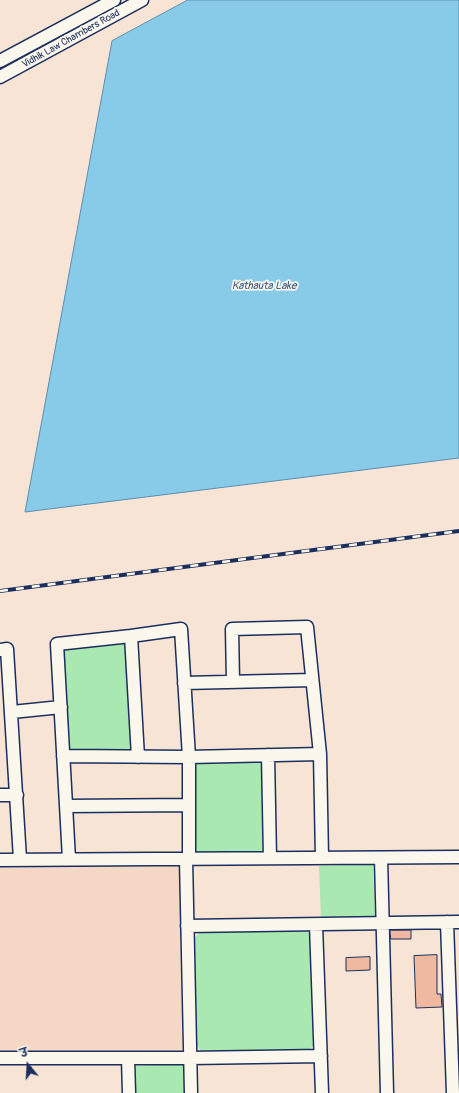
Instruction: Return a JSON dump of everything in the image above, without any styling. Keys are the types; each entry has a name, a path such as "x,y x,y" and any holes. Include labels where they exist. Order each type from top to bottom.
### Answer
{"street":[{"name":"Vidhik Law Chambers Road","path":"0,61 114,0"},
{"name":"Vidhik Law Chambers Road","path":"0,77 142,0"},
{"path":"233,682 232,629 307,626 320,754 322,858"},
{"path":"69,859 57,644 181,629 189,757 187,926 191,1093"},
{"path":"131,636 138,757"},
{"path":"0,650 7,649 20,859"},
{"path":"184,683 312,680"},
{"path":"12,712 61,706"},
{"path":"63,756 189,757 320,754"},
{"path":"268,755 270,858"},
{"path":"0,795 16,795"},
{"path":"66,806 189,805"},
{"path":"0,860 459,857"},
{"path":"381,858 387,1093"},
{"path":"187,926 453,922 453,1093"},
{"path":"316,925 322,1093"},
{"path":"0,1058 321,1056"},
{"path":"128,1058 129,1093"}],"shaded area":[{"path":"179,866 182,1050 0,1054 0,868"}],"green space":[{"path":"127,642 134,752 69,751 63,650"},
{"path":"264,760 265,853 194,854 193,761"},
{"path":"373,864 375,917 321,919 319,866"},
{"path":"305,929 311,937 315,1044 308,1051 203,1053 196,1045 194,938 201,932"},
{"path":"185,1064 186,1093 135,1093 134,1066"}],"water":[{"name":"Kathauta Lake","path":"188,0 459,0 459,458 25,512 112,41"}],"building":[{"path":"390,930 411,930 411,939 391,939"},
{"path":"437,955 437,994 441,994 442,1007 416,1008 414,956"},
{"path":"370,957 370,970 346,971 346,958"}],"railway":[{"path":"0,591 459,531"}]}
